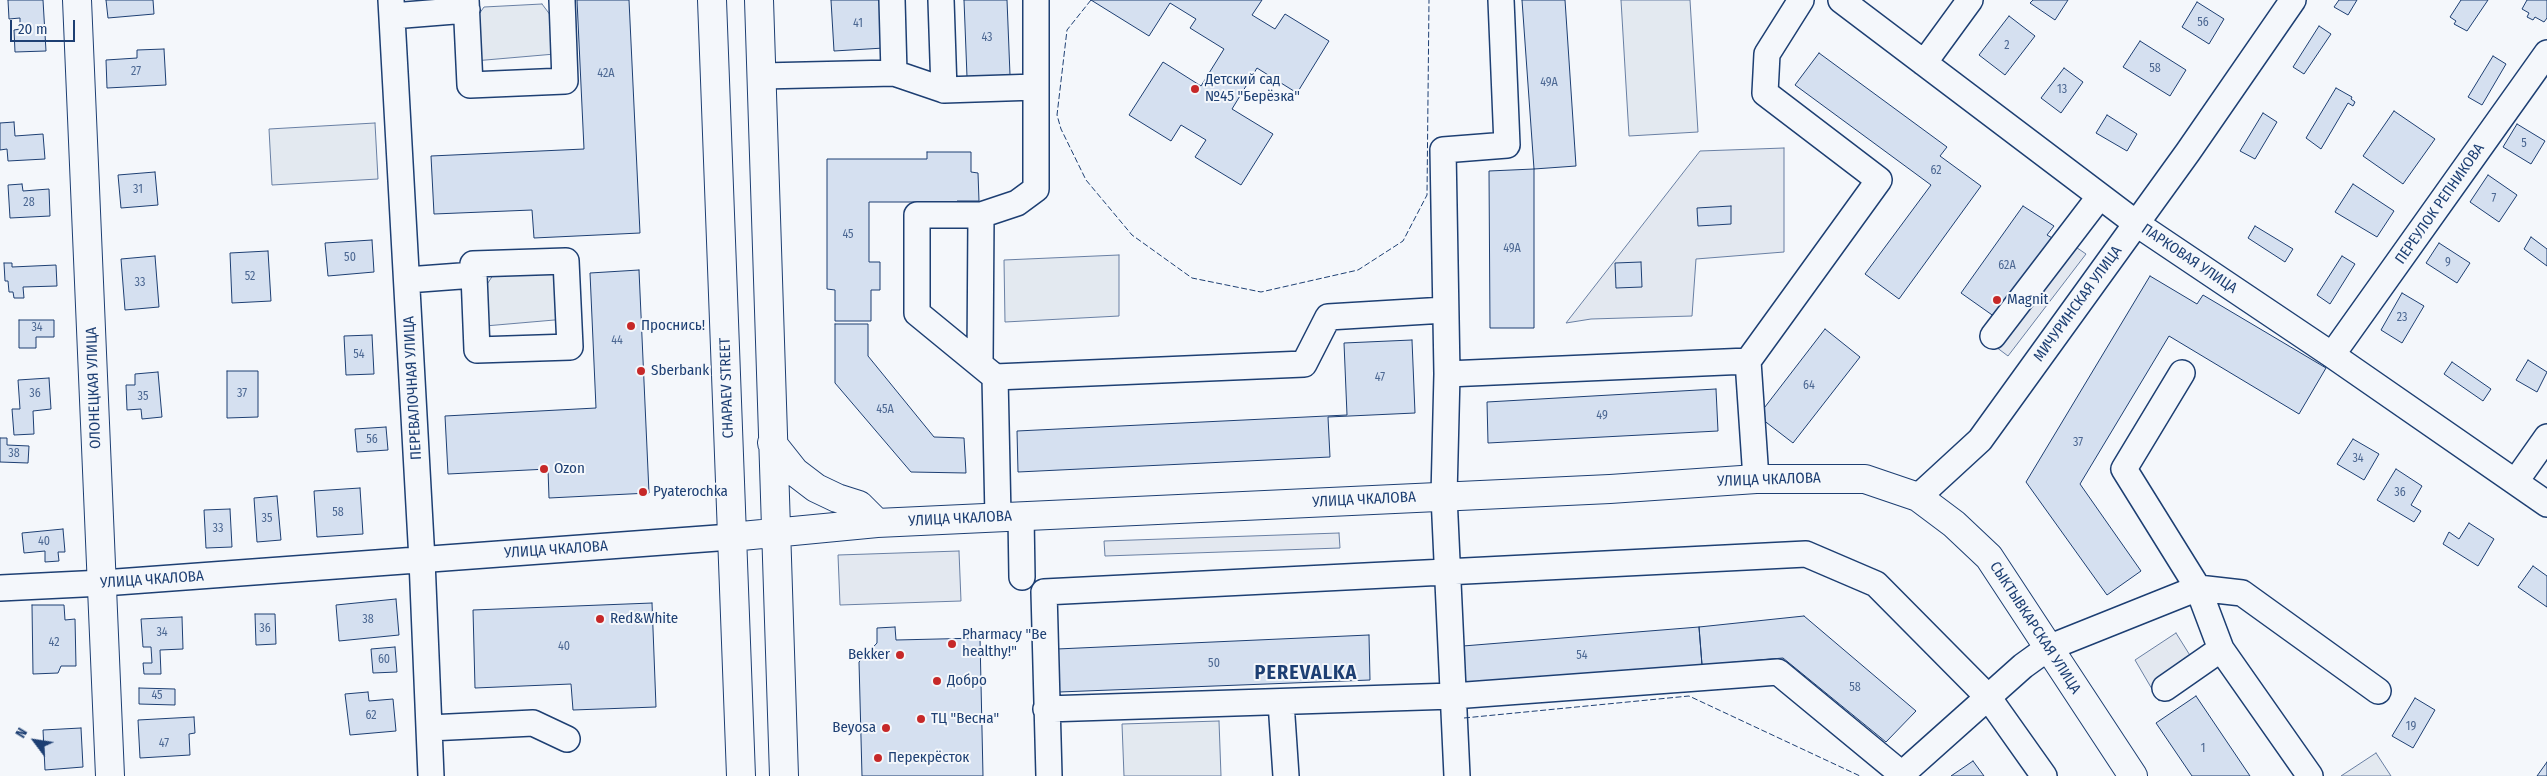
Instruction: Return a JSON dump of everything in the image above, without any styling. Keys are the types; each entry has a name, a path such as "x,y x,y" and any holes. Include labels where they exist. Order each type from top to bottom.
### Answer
{"main road":[{"name":"ОЛОНЕЦКАЯ УЛИЦА","path":"77,0 110,776"},
{"name":"CHAPAEV STREET","path":"712,0 740,776"},
{"path":"759,0 784,776"},
{"path":"772,443 796,472 816,488 837,498 859,505 877,523"},
{"name":"УЛИЦА ЧКАЛОВА","path":"731,536 877,523 1813,477 1865,479 1918,497"},
{"name":"СЫКТЫВКАРСКАЯ УЛИЦА","path":"1918,497 1954,524 1989,557 2133,776"}],"street":[{"path":"391,8 466,5 470,85 565,80 562,0"},
{"path":"892,0 894,73"},
{"path":"942,0 944,90"},
{"path":"1036,0 1036,189 1016,203 981,215 916,215 918,313 988,370 1304,364 1328,317 1445,310"},
{"path":"1457,776 1444,496 1447,374 1443,150 1508,145 1501,0"},
{"path":"1756,479 1748,362 1879,180 1765,93 1767,54 1801,0"},
{"name":"ПАРКОВАЯ УЛИЦА","path":"1841,0 2137,224 2332,355 2547,504"},
{"path":"1924,63 1970,0"},
{"name":"МИЧУРИНСКАЯ УЛИЦА","path":"1918,497 1980,440 2137,224 2293,0"},
{"name":"ПЕРЕВАЛОЧНАЯ УЛИЦА","path":"391,8 422,560 432,776"},
{"name":"ПЕРЕУЛОК РЕПНИКОВА","path":"2332,355 2547,53"},
{"path":"762,76 894,73 944,90 1036,87"},
{"path":"1993,336 2100,196"},
{"path":"981,215 988,370 1009,517 1022,577"},
{"path":"566,261 570,347 477,350 474,275 473,264 566,261"},
{"path":"407,280 474,275"},
{"path":"1447,374 1748,362"},
{"path":"2182,373 2124,469 2198,588 2221,649 2310,776"},
{"path":"2516,481 2547,437"},
{"name":"УЛИЦА ЧКАЛОВА","path":"0,588 103,583 731,536"},
{"path":"1049,776 1044,592 1806,554 1876,584 1988,697 2044,776"},
{"path":"1046,709 1453,696 1778,672 1903,775 2023,666 2048,648 2198,588 2242,593 2378,691"},
{"path":"2165,688 2221,649"},
{"path":"1281,702 1286,776"},
{"path":"429,728 534,723 567,739"}],"shaded area":[{"path":"1621,0 1690,0 1698,132 1629,136"},
{"path":"542,4 554,20 555,54 474,61 472,24 484,7"},
{"path":"375,123 378,179 272,185 269,129"},
{"path":"1784,148 1784,252 1696,259 1692,316 1591,319 1566,323 1700,151"},
{"path":"2070,243 2086,254 2008,356 1992,344"},
{"path":"1119,255 1119,316 1005,322 1004,260"},
{"path":"554,269 566,319 485,326 484,289 495,272"},
{"path":"1339,533 1340,548 1105,556 1104,541"},
{"path":"959,551 961,601 840,605 838,555"},
{"path":"2176,633 2201,673 2159,701 2135,660"},
{"path":"1219,721 1221,776 1124,776 1122,724"},
{"path":"2376,753 2391,776 2341,776"}],"building":[{"path":"8,0 43,0 46,51 15,52 14,30 20,29 20,18 9,19"},
{"path":"106,0 153,0 154,14 108,18"},
{"path":"577,0 629,0 640,233 534,238 532,210 434,214 431,156 584,149"},
{"path":"831,0 881,0 884,48 834,51"},
{"path":"964,0 1007,0 1010,75 967,77"},
{"name":"Детский сад №45 \"Берёзка\"","path":"1091,0 1262,0 1252,15 1275,29 1285,14 1329,41 1297,93 1257,68 1232,109 1273,134 1241,185 1195,157 1206,140 1181,125 1171,141 1129,115 1163,62 1201,86 1224,49 1190,28 1196,19 1170,3 1149,36"},
{"path":"1522,0 1565,0 1576,166 1534,169"},
{"path":"2033,0 2068,0 2055,20 2030,3"},
{"path":"2339,0 2357,0 2348,15 2334,7"},
{"path":"2461,0 2488,0 2467,31 2454,24 2456,21 2450,17"},
{"path":"2527,0 2547,0 2547,18 2544,22 2535,17 2533,20 2527,17 2529,13 2522,9"},
{"path":"2197,2 2224,19 2209,44 2182,27"},
{"path":"2009,16 2035,36 2005,75 1979,55"},
{"path":"2319,26 2331,34 2304,74 2293,67"},
{"path":"2140,41 2186,70 2170,96 2123,67"},
{"path":"164,49 166,85 107,88 106,60 137,58 137,50"},
{"path":"1819,53 1947,147 1940,156 1981,186 1899,299 1865,274 1931,185 1795,85"},
{"path":"2493,56 2506,64 2482,105 2468,97"},
{"path":"2064,68 2083,82 2061,113 2041,98"},
{"path":"2336,88 2352,97 2351,99 2355,102 2353,106 2348,103 2321,149 2306,138"},
{"path":"2394,111 2435,139 2403,184 2363,156"},
{"path":"2263,113 2277,122 2255,159 2240,151"},
{"path":"2107,115 2137,134 2127,151 2096,133"},
{"path":"14,122 15,136 43,134 45,159 8,161 7,149 0,150 0,123"},
{"path":"2517,124 2545,141 2531,164 2503,147"},
{"path":"927,152 971,152 971,172 978,173 979,201 957,201 957,207 939,207 939,202 869,202 869,262 880,262 880,290 871,290 871,321 835,321 835,290 827,289 827,159 927,159"},
{"path":"1534,169 1534,328 1490,328 1489,171"},
{"path":"155,172 158,205 121,208 118,175"},
{"path":"2488,175 2517,195 2499,222 2470,202"},
{"path":"22,184 23,191 49,189 50,216 10,218 8,185"},
{"path":"2353,184 2394,211 2377,237 2335,212"},
{"path":"1731,206 1731,224 1698,226 1697,208"},
{"path":"2023,206 2054,226 2047,235 2054,239 1995,317 1961,293"},
{"path":"2255,226 2293,249 2285,262 2248,238"},
{"path":"2531,237 2547,249 2547,266 2524,249"},
{"path":"372,240 374,272 328,276 325,243"},
{"path":"2439,243 2470,263 2457,283 2426,263"},
{"path":"268,251 271,301 232,303 230,253"},
{"path":"155,256 159,307 125,310 121,259"},
{"path":"2342,256 2355,264 2330,304 2317,295"},
{"path":"1641,262 1642,287 1616,288 1615,263"},
{"path":"4,263 12,263 12,267 56,265 57,286 23,287 24,298 14,298 13,292 9,292 8,281 5,281"},
{"path":"639,270 649,493 549,498 548,469 448,474 445,416 596,408 590,273"},
{"path":"2150,276 2197,304 2203,295 2326,368 2299,414 2169,336 2080,484 2141,571 2107,595 2026,482"},
{"path":"2402,293 2424,306 2402,343 2381,330"},
{"path":"19,320 54,320 54,337 36,337 36,348 19,348"},
{"path":"835,324 868,324 868,356 934,437 964,438 966,473 911,472 835,383"},
{"path":"1825,329 1860,357 1793,443 1758,416"},
{"path":"372,335 374,374 346,375 344,336"},
{"path":"1412,340 1415,413 1328,417 1330,457 1018,472 1017,431 1347,415 1344,343"},
{"path":"2528,360 2547,372 2537,392 2516,380"},
{"path":"2452,362 2491,389 2483,401 2444,374"},
{"path":"227,371 258,371 258,417 227,418"},
{"path":"158,372 162,417 142,419 141,409 127,410 126,385 135,385 135,374"},
{"path":"49,378 51,409 33,411 34,434 14,435 12,409 20,409 18,380"},
{"path":"1716,389 1718,431 1488,443 1487,402"},
{"path":"386,427 388,450 357,452 355,429"},
{"path":"0,438 7,438 7,445 29,446 28,463 0,462"},
{"path":"2353,439 2379,454 2364,480 2337,464"},
{"path":"2396,469 2422,486 2411,505 2421,511 2414,522 2377,500"},
{"path":"360,488 363,534 317,537 314,491"},
{"path":"277,496 281,540 257,542 254,498"},
{"path":"230,509 232,547 206,548 204,510"},
{"path":"2469,523 2494,539 2478,566 2443,544 2449,532 2459,539"},
{"path":"63,529 65,552 58,552 59,561 45,562 45,551 24,553 22,533"},
{"path":"2533,566 2547,576 2547,607 2518,587"},
{"path":"396,599 399,635 339,641 336,605"},
{"path":"652,603 656,707 573,710 571,684 475,688 473,610"},
{"path":"32,605 64,605 65,620 75,619 76,666 61,666 58,673 33,674"},
{"path":"255,614 275,614 276,644 256,645"},
{"path":"1804,616 1916,711 1886,742 1783,658 1702,665 1699,627"},
{"path":"182,617 183,649 160,650 161,674 144,674 143,663 152,663 151,647 143,647 141,619"},
{"name":"ТЦ \"Весна\"","path":"895,627 896,640 980,638 983,776 862,776 859,662 877,643 877,628"},
{"path":"1699,627 1702,665 1464,685 1463,646"},
{"path":"1369,635 1370,680 1059,692 1057,649"},
{"path":"395,647 397,672 373,673 371,649"},
{"path":"139,688 175,689 175,705 139,704"},
{"path":"368,692 369,701 393,699 396,731 350,735 345,694"},
{"path":"2196,696 2250,776 2192,776 2156,723"},
{"path":"2415,698 2435,710 2413,748 2392,736"},
{"path":"194,717 195,733 189,734 190,755 140,758 138,720"},
{"path":"81,728 83,767 45,770 43,730"},
{"path":"1973,761 1984,776 1951,776"},
{"path":"2547,762 2547,776 2537,776"}],"fence":[{"path":"1091,0 1067,30 1057,115 1061,129 1086,180 1132,235 1192,278 1261,292 1358,270 1403,241 1427,195 1429,0"},
{"path":"1464,718 1689,696 1860,776"}],"place":[{"name":"Детский сад №45 \"Берёзка\"","path":"1195,89"},
{"name":"Magnit","path":"1997,300"},
{"name":"Проснись!","path":"631,326"},
{"name":"Sberbank","path":"641,371"},
{"name":"Ozon","path":"544,469"},
{"name":"Pyaterochka","path":"643,492"},
{"name":"Red&White","path":"600,619"},
{"name":"Pharmacy \"Be healthy!\"","path":"952,644"},
{"name":"Bekker","path":"900,655"},
{"name":"Добро","path":"937,681"},
{"name":"ТЦ \"Весна\"","path":"921,719"},
{"name":"Beyosa","path":"886,728"},
{"name":"Перекрёсток","path":"878,758"}],"district":[{"name":"PEREVALKA","path":"1306,673"}]}
